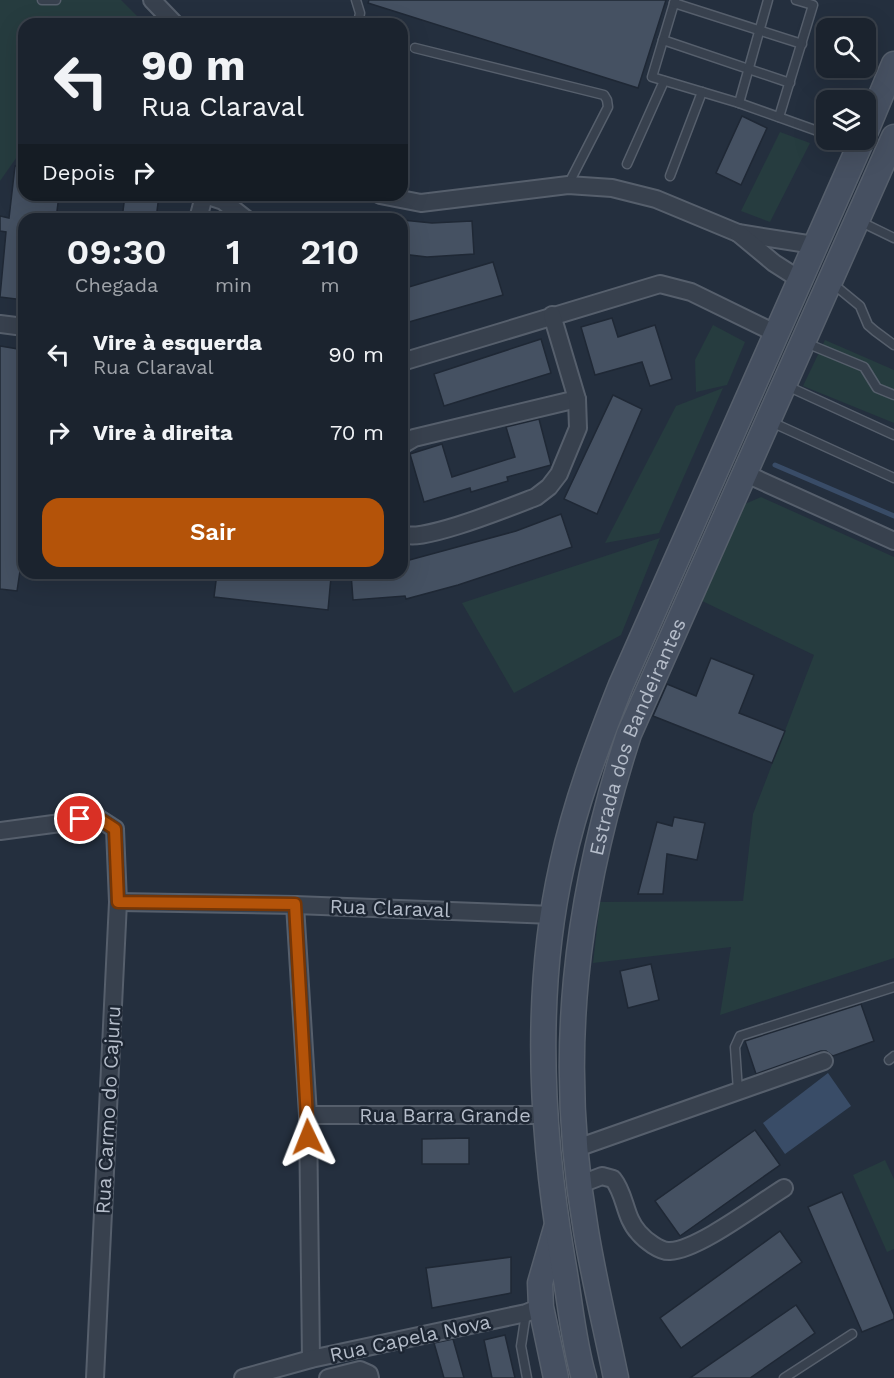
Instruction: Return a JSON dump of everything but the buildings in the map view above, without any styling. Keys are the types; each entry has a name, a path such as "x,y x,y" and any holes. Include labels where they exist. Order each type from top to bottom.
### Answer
{"main road":[{"name":"Estrada dos Bandeirantes","path":"876,102 894,64"},
{"name":"Estrada dos Bandeirantes","path":"616,1378 586,1229 573,1114 572,1018 581,924 591,869 610,791 629,734 893,140"},
{"name":"Estrada dos Bandeirantes","path":"569,1373 546,1115 544,1007 553,915 562,865 596,748 853,150"},
{"path":"557,1226 534,1310 569,1373"}],"street":[{"path":"152,0 169,18"},
{"path":"408,200 421,203 568,185 612,188 656,199 738,233 814,245"},
{"path":"223,201 238,213"},
{"path":"738,233 774,263 799,279"},
{"path":"408,360 660,284 692,292 775,333"},
{"path":"408,537 415,538 437,532 536,497 549,487 559,474 578,428 577,399 552,315"},
{"path":"0,324 18,326"},
{"path":"408,442 414,438 577,399"},
{"path":"744,473 894,541"},
{"name":"Rua Carmo do Cajuru","path":"0,831 98,818 115,829 118,843 118,902 95,1378"},
{"name":"Rua Claraval","path":"118,902 295,904 553,915"},
{"path":"295,904 308,1114 311,1359"},
{"path":"577,1148 824,1061"},
{"name":"Rua Barra Grande","path":"308,1114 546,1115"},
{"path":"581,1184 602,1176 613,1179 620,1188 628,1216 638,1232 651,1244 668,1252 690,1246 784,1188"},
{"name":"Rua Capela Nova","path":"243,1378 311,1359 534,1310"},
{"path":"328,1378 360,1370 369,1374 370,1378"}],"lane":[{"path":"42,0 56,0"},
{"path":"356,0 359,18"},
{"path":"739,103 768,0"},
{"path":"779,117 813,5 796,0"},
{"path":"802,44 675,1 652,77 739,103 816,130"},
{"path":"663,40 790,83"},
{"path":"415,48 604,95 608,100 608,107 568,185"},
{"path":"627,164 664,81"},
{"path":"670,176 702,92"},
{"path":"856,220 894,238"},
{"path":"829,281 860,306 868,324 894,345"},
{"path":"803,341 864,367 877,388 894,395"},
{"path":"784,385 894,435"},
{"path":"767,421 894,478"},
{"path":"738,1091 735,1047 740,1036 894,987"},
{"path":"526,1378 521,1346 534,1310"},
{"path":"784,1378 852,1334"}],"green space":[{"path":"0,0 121,0 139,18 18,18 18,155 0,181"},
{"path":"780,132 810,143 770,222 741,211"},
{"path":"713,325 745,342 727,385 696,392 695,360"},
{"path":"825,340 894,370 894,423 803,386"},
{"path":"723,388 659,533 605,543 676,406"},
{"path":"761,497 894,557 894,958 720,1015 731,947 593,963 600,902 743,901 753,814 814,655 698,599 745,504"},
{"path":"660,538 621,635 514,693 462,603"},
{"path":"885,1160 894,1179 894,1249 887,1252 853,1175"}],"water":[{"path":"828,1073 851,1106 785,1154 763,1123"}],"waterway":[{"path":"775,465 894,516"}],"route":[{"path":"80,819 98,818 108,822 115,829 118,843 118,902 295,904 308,1137"}]}
